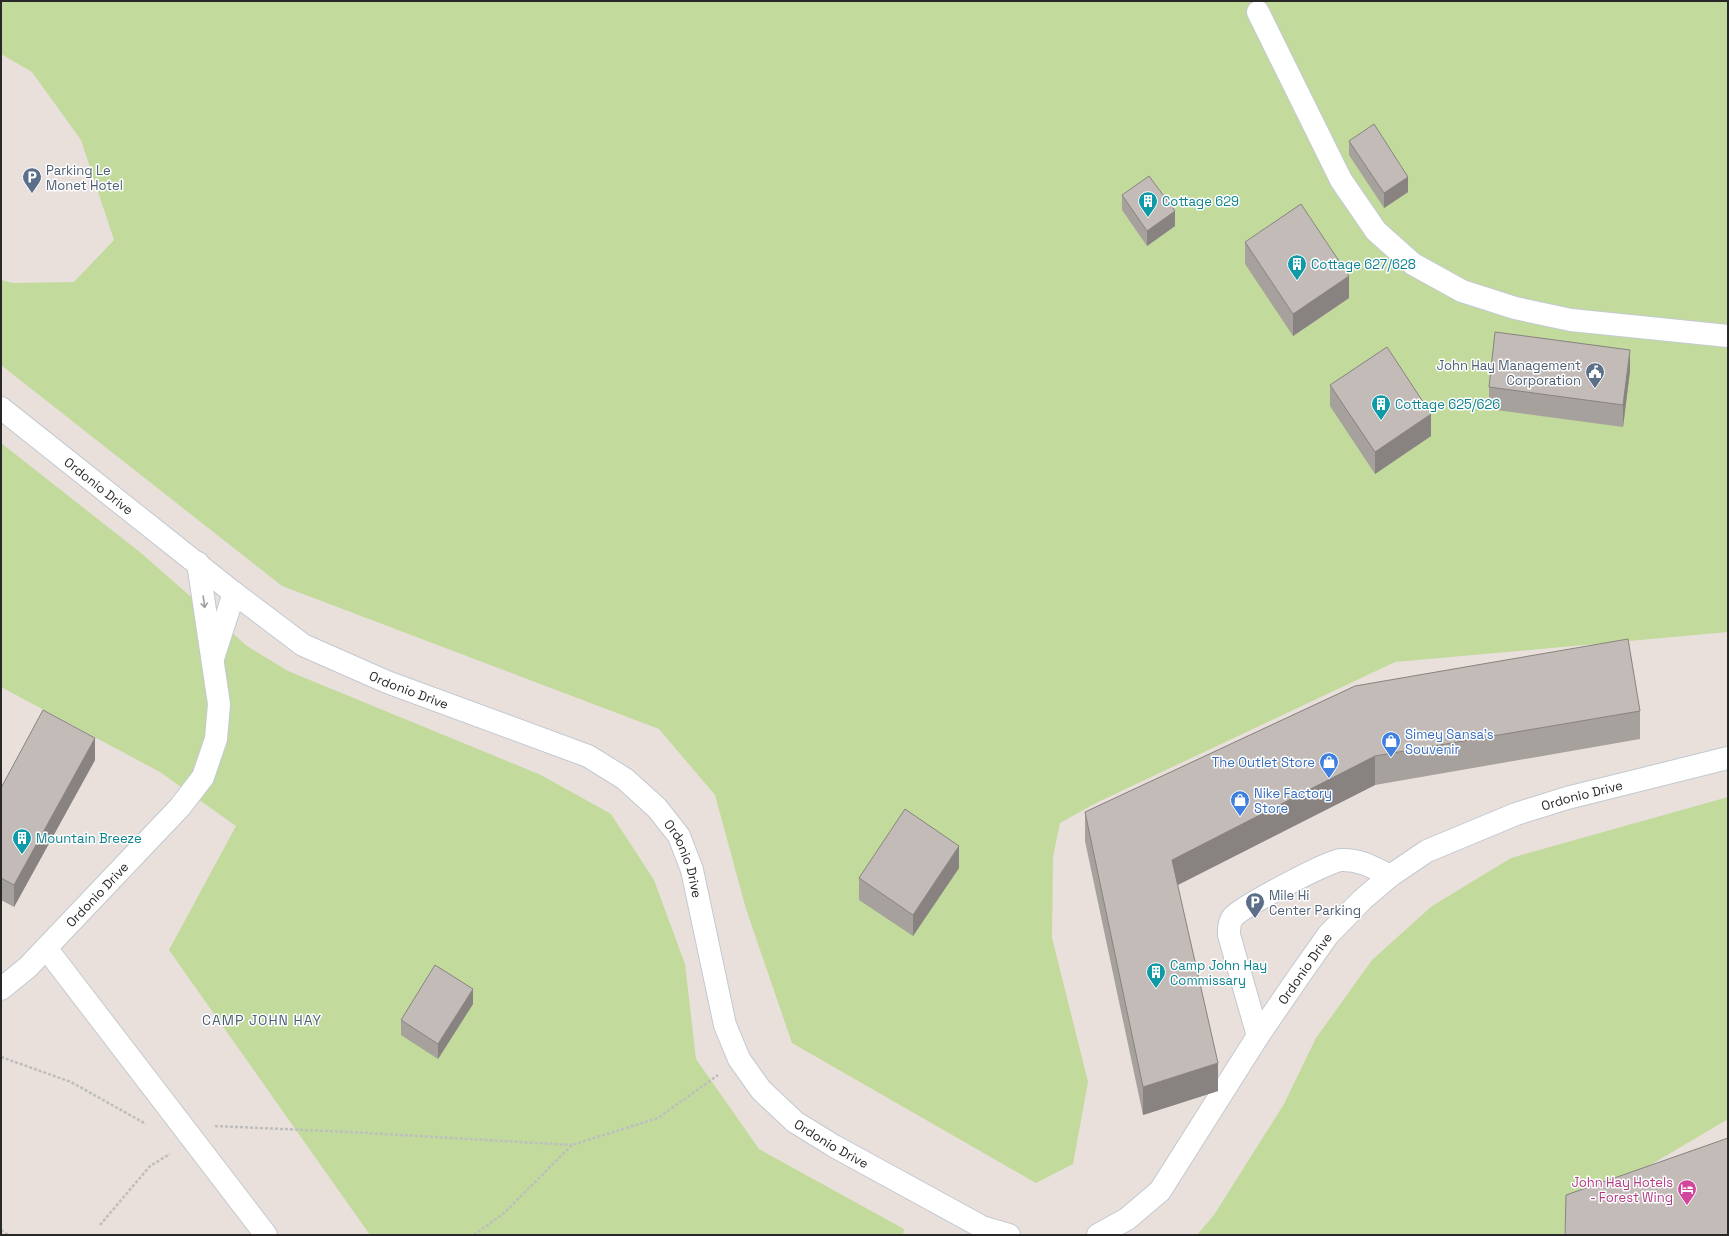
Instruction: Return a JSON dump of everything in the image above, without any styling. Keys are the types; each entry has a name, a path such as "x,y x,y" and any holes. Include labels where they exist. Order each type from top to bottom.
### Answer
{"street":[{"path":"1258,12 1341,180 1376,230 1413,264 1462,292 1515,308 1571,320 1728,336"},
{"name":"Ordonio Drive","path":"1,408 234,593 303,645 387,682 588,756 625,779 657,808 679,836 692,870 725,1025 739,1059 761,1090 795,1122 834,1146 982,1227 1010,1235"},
{"name":"Ordonio Drive","path":"1,989 28,967 180,807 203,777 216,739 219,704 198,563"},
{"name":"Ordonio Drive","path":"212,660 234,593"},
{"name":"Ordonio Drive","path":"1098,1235 1127,1219 1160,1191 1258,1036 1296,979 1328,935 1362,900 1390,876 1427,851 1516,814 1567,798 1728,758"},
{"path":"1258,1036 1229,935 1229,925 1233,917 1242,910 1279,889 1323,866 1340,860 1356,860 1390,876"},
{"path":"46,948 266,1235"}],"path":[{"path":"1,1057 71,1082 151,1127"},
{"path":"208,1126 350,1132 572,1146 658,1118 739,1059"},
{"path":"474,1235 503,1214 572,1146"},
{"path":"100,1225 150,1166 173,1152"},
{"path":"1,1230 8,1235"}],"green space":[{"path":"1,1 1728,1 1728,632 1395,662 1098,802 1060,823 1053,857 1052,938 1088,1082 1073,1164 1036,1183 792,1043 746,909 715,795 659,729 282,586 1,365 1,280 13,283 74,282 114,240 81,140 32,72 1,54"},
{"path":"1,443 141,553 247,646 288,671 541,775 611,814 654,880 685,964 696,1059 759,1149 904,1229 903,1235 370,1235 169,950 236,826 160,772 1,687"},
{"path":"1728,797 1728,1119 1566,1215 1564,1235 1197,1235 1214,1215 1284,1104 1316,1038 1372,960 1432,906 1511,858"}],"building":[{"path":"1374,124 1408,177 1384,193 1349,141"},
{"path":"1149,176 1175,211 1147,231 1122,195"},
{"name":"Cottage 627/628","path":"1301,204 1349,276 1293,314 1245,242"},
{"path":"1495,332 1630,350 1623,405 1489,387"},
{"name":"Cottage 625/626","path":"1387,347 1431,414 1375,452 1330,385"},
{"name":"Camp John Hay Commissary","path":"1628,639 1640,711 1375,756 1172,860 1218,1063 1143,1087 1085,812 1355,686"},
{"name":"Mountain Breeze","path":"43,710 95,738 14,885 1,878 1,788"},
{"path":"905,809 959,846 913,915 859,878"},
{"path":"435,965 473,989 438,1044 401,1020"},
{"path":"1728,1138 1728,1235 1565,1235 1566,1195"}],"place":[{"name":"Parking Le Monet Hotel","path":"32,194"},
{"name":"Cottage 629","path":"1148,218"},
{"name":"Cottage 627/628","path":"1297,281"},
{"name":"John Hay Management Corporation","path":"1595,389"},
{"name":"Cottage 625/626","path":"1381,421"},
{"name":"Simey Sansa's Souvenir","path":"1391,758"},
{"name":"The Outlet Store","path":"1329,779"},
{"name":"Nike Factory Store","path":"1240,817"},
{"name":"Mountain Breeze","path":"22,855"},
{"name":"Mile Hi Center Parking","path":"1255,919"},
{"name":"Camp John Hay Commissary","path":"1156,989"},
{"name":"John Hay Hotels - Forest Wing","path":"1687,1206"}],"district":[{"name":"CAMP JOHN HAY","path":"262,1020"}]}
